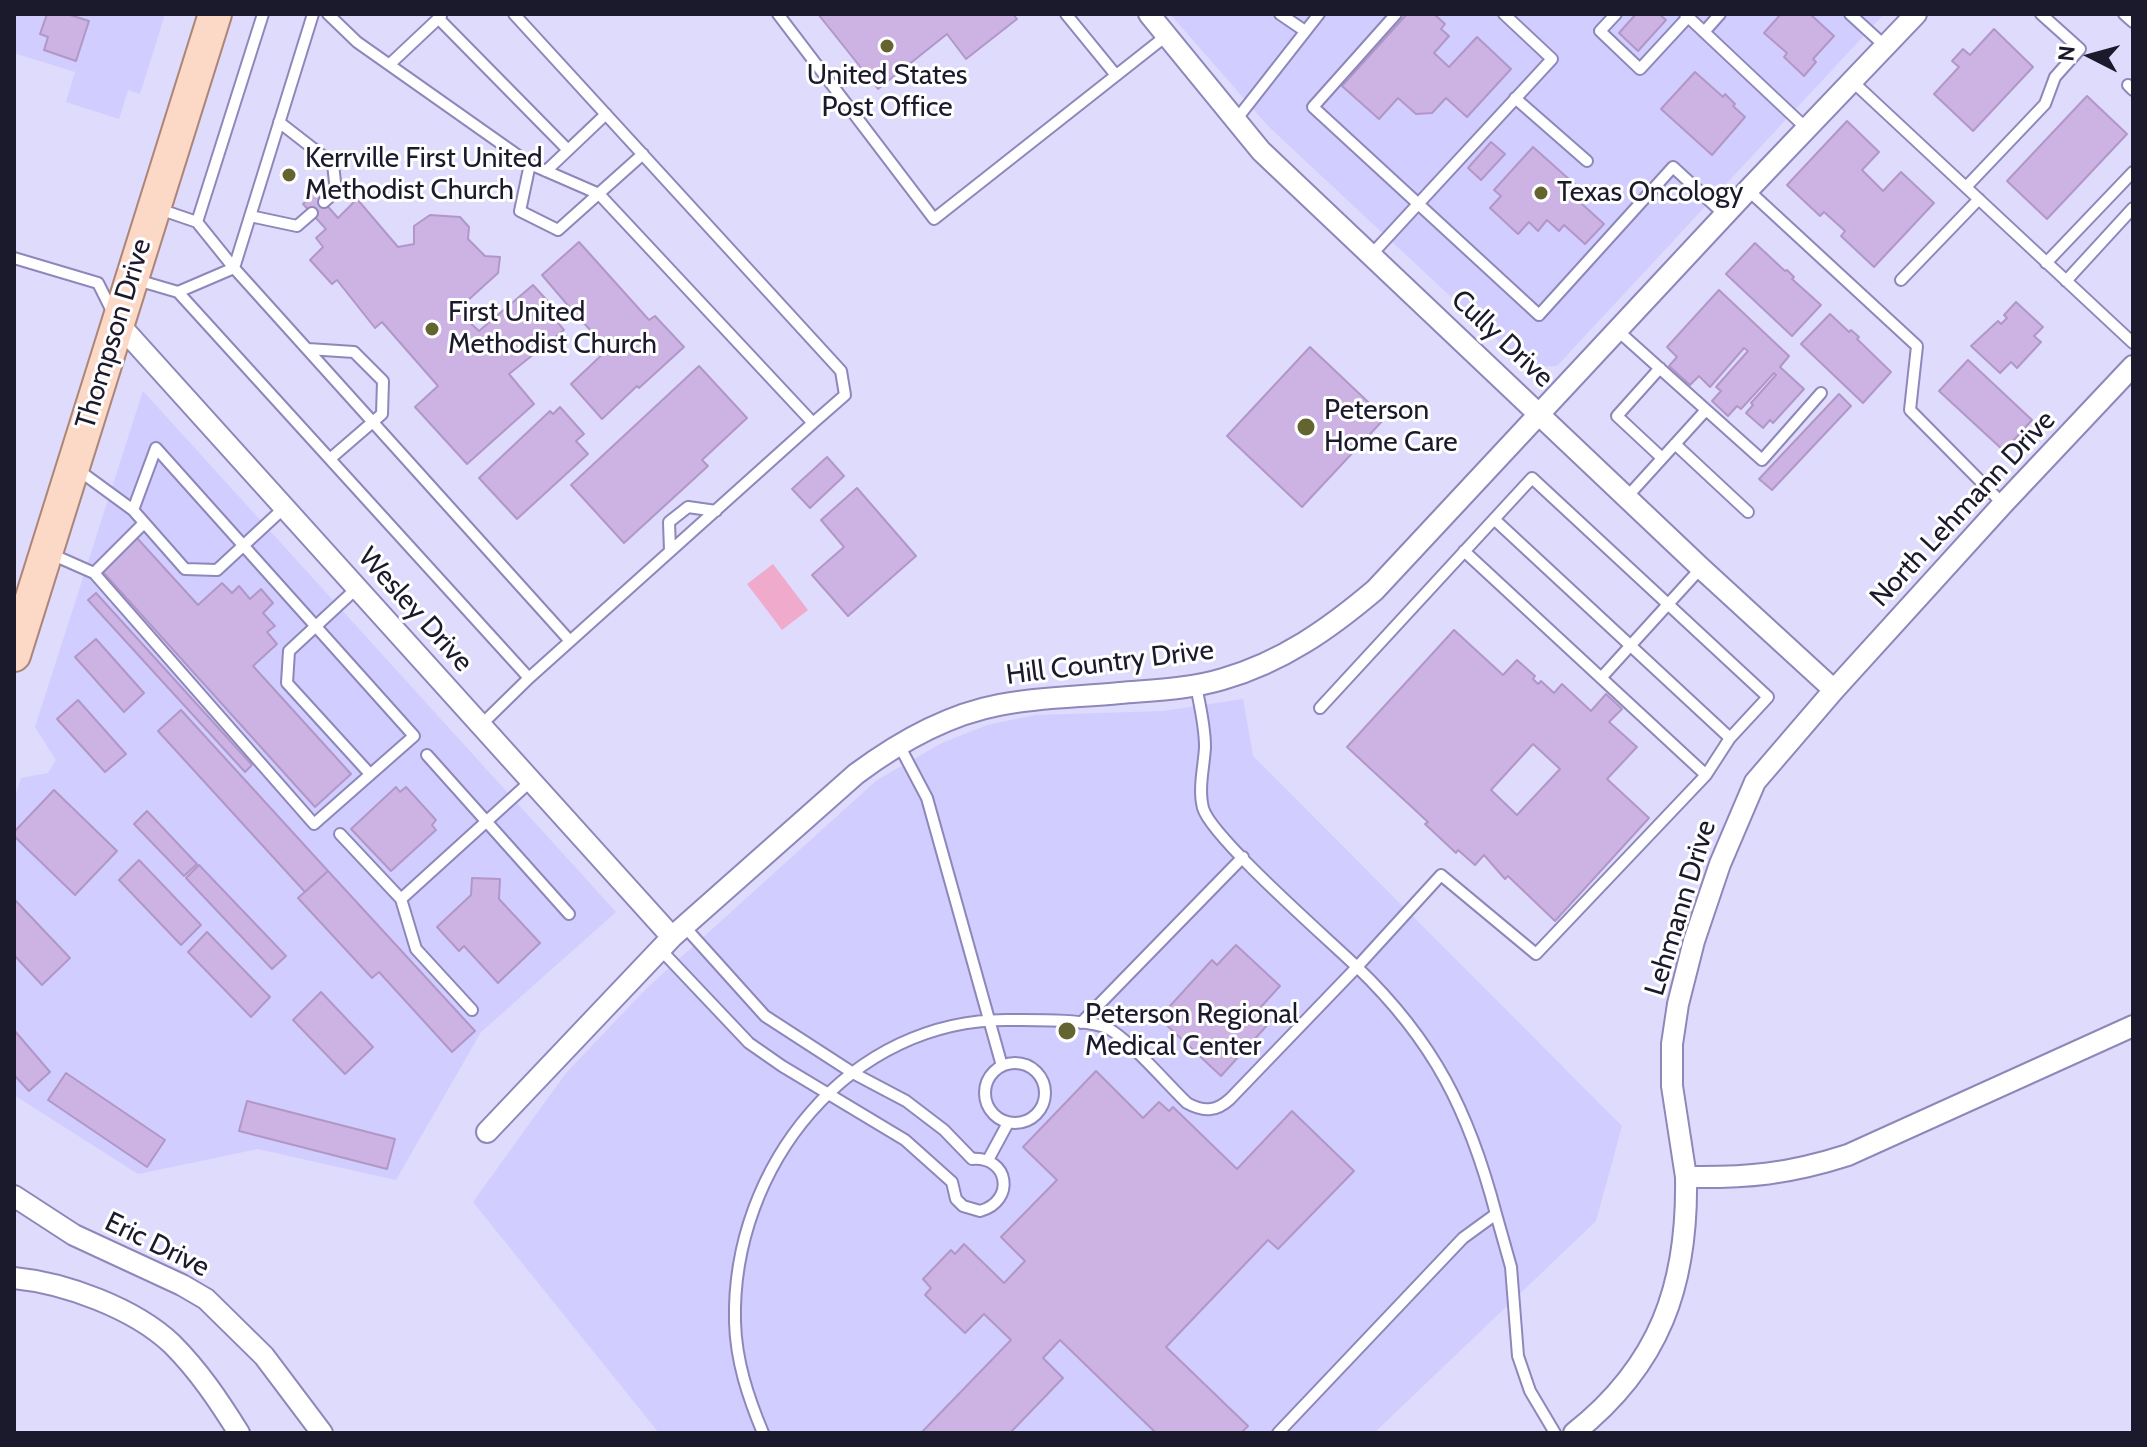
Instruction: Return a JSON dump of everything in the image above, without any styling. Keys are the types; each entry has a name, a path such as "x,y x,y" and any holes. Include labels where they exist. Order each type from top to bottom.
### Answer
{"main road":[{"name":"Thompson Drive","path":"14,655 215,14"}],"street":[{"name":"Cully Drive","path":"1149,14 1261,151 1834,690"},
{"name":"Hill Country Drive","path":"487,1132 672,937 856,774 899,745 943,723 998,705 1196,686 1252,669 1287,653 1343,617 1375,590 1916,14"},
{"name":"Wesley Drive","path":"117,322 672,937"},
{"name":"North Lehmann Drive","path":"1834,690 2133,366"},
{"name":"Lehmann Drive","path":"1574,1433 1603,1410 1645,1359 1665,1318 1679,1272 1687,1219 1686,1177 1672,1086 1672,1044 1678,1004 1694,941 1720,864 1755,782 1834,690"},
{"path":"1686,1177 1746,1178 1771,1175 1848,1155 2133,1026"},
{"name":"Eric Drive","path":"14,1196 74,1235 206,1299 264,1356 322,1433"},
{"path":"14,1278 59,1285 99,1299 169,1341 215,1393 239,1433"}],"lane":[{"path":"197,222 263,14"},
{"path":"178,292 234,268 313,14"},
{"path":"328,14 357,42 530,164 599,194 813,423"},
{"path":"481,725 529,678 845,395 841,371 514,14"},
{"path":"778,14 934,219 1166,36"},
{"path":"1066,14 1115,74"},
{"path":"1280,14 1305,31"},
{"path":"1235,122 1319,14"},
{"path":"1396,14 1313,107 1539,315 1673,167 1725,215"},
{"path":"1371,255 1552,59 1504,14"},
{"path":"1616,14 1600,31 1640,69 1687,16 1806,128"},
{"path":"1704,32 1720,14"},
{"path":"1850,14 1885,46"},
{"path":"1966,187 2045,104 2055,77 2080,49 2041,14"},
{"path":"2124,14 2133,22"},
{"path":"390,64 440,16 568,150"},
{"path":"1852,81 2133,343"},
{"path":"1515,98 1587,161"},
{"path":"546,171 606,114"},
{"path":"279,122 333,164 336,191 324,202"},
{"path":"530,164 520,211 558,230 643,154"},
{"path":"2046,263 2133,172"},
{"path":"1748,190 1917,346 1910,410 2003,504"},
{"path":"1901,280 1979,199"},
{"path":"154,207 197,222 234,268 570,641"},
{"path":"2066,281 2133,208"},
{"path":"250,216 297,226 312,213"},
{"path":"14,258 98,283 117,322"},
{"path":"131,279 178,292 529,678"},
{"path":"1617,330 1762,460 1821,393"},
{"path":"308,349 354,352 383,381 382,414 331,458"},
{"path":"1660,368 1617,416 1662,458"},
{"path":"1627,497 1706,410"},
{"path":"1675,444 1748,512"},
{"path":"46,552 94,573 314,824 414,736 156,448 133,510"},
{"path":"72,466 133,510 185,569 217,570 285,507"},
{"path":"763,1433 742,1376 737,1346 735,1310 739,1264 747,1229 767,1174 798,1127 827,1093 853,1073 914,1038 962,1022 989,1019 1081,1023 1113,1032 1187,1103 1199,1109 1215,1109 1230,1099 1441,875 1536,954 1706,775 1730,738 1768,697 1532,478 1320,708"},
{"path":"670,551 669,522 688,507 716,511"},
{"path":"1494,519 1730,738"},
{"path":"94,573 144,523"},
{"path":"1464,551 1706,775"},
{"path":"1601,678 1701,568"},
{"path":"357,588 289,651 287,683 370,774"},
{"path":"1196,686 1205,738 1202,804 1210,823 1409,1022 1450,1087 1481,1159 1511,1267 1518,1356 1530,1391 1555,1433"},
{"path":"899,745 927,798 1002,1066"},
{"path":"427,755 569,914"},
{"path":"401,899 531,781"},
{"path":"340,834 401,899 416,949 472,1010"},
{"path":"1081,1023 1243,857"},
{"path":"672,937 765,1016 924,1114 972,1159 988,1160 1004,1179 1002,1196 989,1208 971,1210 956,1199 952,1182 905,1140 749,1043 672,937"},
{"path":"1016,1063 1033,1069 1040,1076 1045,1094 1037,1114 1029,1120 1008,1123 991,1112 984,1092 990,1075 1002,1066 1016,1063"},
{"path":"988,1160 1008,1123"},
{"path":"1278,1433 1463,1238 1496,1214"}],"shaded area":[{"path":"14,14 165,14 140,94 128,90 119,119 66,102 75,72 14,53"},
{"path":"1170,14 1884,14 1557,366 1526,367 1268,126"},
{"path":"143,391 616,912 481,1032 396,1180 258,1149 138,1174 14,1095 14,799 21,778 48,773 56,760 35,727"},
{"path":"773,564 808,610 782,630 747,584"},
{"name":"Peterson Regional Medical Center","path":"1243,699 1253,756 1622,1126 1596,1221 1374,1433 659,1433 473,1202 566,1073 647,988 877,780 942,743 987,725 1035,715 1163,711"}],"building":[{"path":"47,14 67,14 89,21 76,61 44,50 48,37 40,34"},
{"name":"United States Post Office","path":"818,14 1013,14 1017,19 966,59 947,34 878,89"},
{"path":"1407,14 1434,14 1445,24 1441,29 1449,36 1434,53 1449,67 1477,37 1511,69 1467,117 1446,98 1432,113 1416,114 1398,98 1379,119 1342,86"},
{"path":"1636,14 1659,14 1666,20 1638,51 1619,33"},
{"path":"1781,14 1810,14 1834,36 1813,59 1816,62 1804,76 1784,57 1787,53 1764,33"},
{"path":"1994,29 2033,67 1973,131 1934,94 1959,67 1952,61 1963,49 1970,55"},
{"path":"1695,72 1723,97 1725,94 1745,117 1712,155 1661,109"},
{"path":"2087,96 2127,134 2047,219 2007,181"},
{"path":"1847,121 1879,152 1862,170 1883,191 1901,172 1934,203 1874,267 1841,236 1845,231 1824,212 1820,216 1787,185"},
{"path":"1491,142 1505,154 1481,180 1468,168"},
{"name":"Texas Oncology","path":"1533,147 1589,197 1582,204 1604,224 1585,244 1564,225 1559,231 1547,220 1538,231 1529,222 1518,234 1490,208 1501,196 1494,190"},
{"name":"First United Methodist Church","path":"315,192 338,218 357,199 398,247 414,244 414,226 430,215 460,217 469,227 468,239 485,256 500,257 498,273 466,302 451,305 479,331 533,285 554,308 571,309 542,275 579,242 649,320 655,316 684,347 602,419 571,384 608,349 579,318 553,317 564,330 509,374 534,404 467,464 415,407 438,386 382,322 375,328 337,280 332,284 310,260 323,247 316,238 326,229 303,204"},
{"path":"1755,243 1821,305 1792,336 1726,274"},
{"path":"1719,290 1789,356 1780,367 1804,389 1773,423 1770,420 1763,428 1746,413 1776,375 1774,373 1741,409 1737,406 1728,416 1712,401 1721,391 1716,387 1748,351 1744,348 1710,387 1699,376 1690,385 1669,366 1677,357 1667,347"},
{"path":"2016,302 2043,327 2034,336 2041,342 2017,368 2011,362 2000,373 1971,346 1998,321 2001,324 2007,318 2004,315"},
{"path":"1830,314 1859,337 1857,339 1891,372 1863,403 1801,344"},
{"name":"Peterson Home Care","path":"1310,347 1385,418 1302,507 1227,436"},
{"path":"1968,360 2032,420 2004,451 1939,391"},
{"path":"699,366 747,418 702,460 708,466 624,543 571,485"},
{"path":"1839,394 1851,406 1772,490 1759,479"},
{"path":"560,407 584,434 576,441 588,454 517,519 479,478 550,411 553,414"},
{"path":"827,457 844,476 810,508 792,489"},
{"path":"857,488 916,556 848,616 812,575 844,547 821,520"},
{"path":"137,538 198,605 222,583 232,593 239,586 250,599 261,589 273,603 263,613 275,626 267,632 277,644 253,666 351,774 315,807 102,571"},
{"path":"96,593 252,765 245,772 88,600"},
{"path":"1454,630 1503,675 1517,660 1535,676 1533,679 1538,684 1541,681 1554,693 1562,684 1591,711 1606,694 1622,709 1609,722 1637,747 1607,779 1649,818 1555,921 1508,876 1505,879 1484,855 1475,865 1458,850 1456,853 1425,824 1428,822 1347,747","holes":["1533,744 1560,769 1517,815 1491,790"]},
{"path":"96,639 144,693 124,712 75,657"},
{"path":"78,700 126,754 105,772 57,719"},
{"path":"181,710 328,871 305,892 158,731"},
{"path":"396,787 400,792 406,787 436,820 432,825 436,830 391,871 351,829"},
{"path":"54,790 117,851 75,895 14,836 14,832"},
{"path":"147,811 197,864 184,876 134,824"},
{"path":"139,860 201,925 181,945 119,880"},
{"path":"199,865 286,956 272,969 186,878"},
{"path":"328,871 475,1031 452,1052 379,972 372,978 298,898"},
{"path":"472,878 500,879 499,899 540,943 498,983 464,946 459,951 437,927 471,895"},
{"path":"14,899 70,958 42,985 14,955"},
{"path":"207,932 270,997 251,1017 188,952"},
{"path":"1236,945 1280,986 1259,1009 1271,1021 1221,1076 1159,1018 1212,960 1217,965"},
{"path":"321,992 373,1047 345,1074 293,1020"},
{"path":"14,1030 50,1072 29,1091 14,1075"},
{"path":"1096,1071 1143,1118 1159,1102 1169,1111 1173,1107 1237,1169 1292,1111 1354,1171 1278,1249 1268,1240 1166,1347 1248,1426 1241,1433 1156,1433 1060,1340 1043,1358 1063,1378 1010,1433 921,1433 1011,1340 984,1314 965,1333 925,1295 931,1288 923,1279 951,1250 955,1254 964,1244 1004,1283 1025,1261 1001,1237 1057,1180 1023,1147"},
{"path":"66,1073 165,1140 147,1167 48,1100"},
{"path":"247,1101 395,1139 387,1169 239,1131"}],"place":[{"name":"United States Post Office","path":"887,46"},
{"name":"Kerrville First United Methodist Church","path":"289,175"},
{"name":"Texas Oncology","path":"1541,193"},
{"name":"First United Methodist Church","path":"432,329"},
{"name":"Peterson Home Care","path":"1306,427"},
{"name":"Peterson Regional Medical Center","path":"1067,1031"}]}
